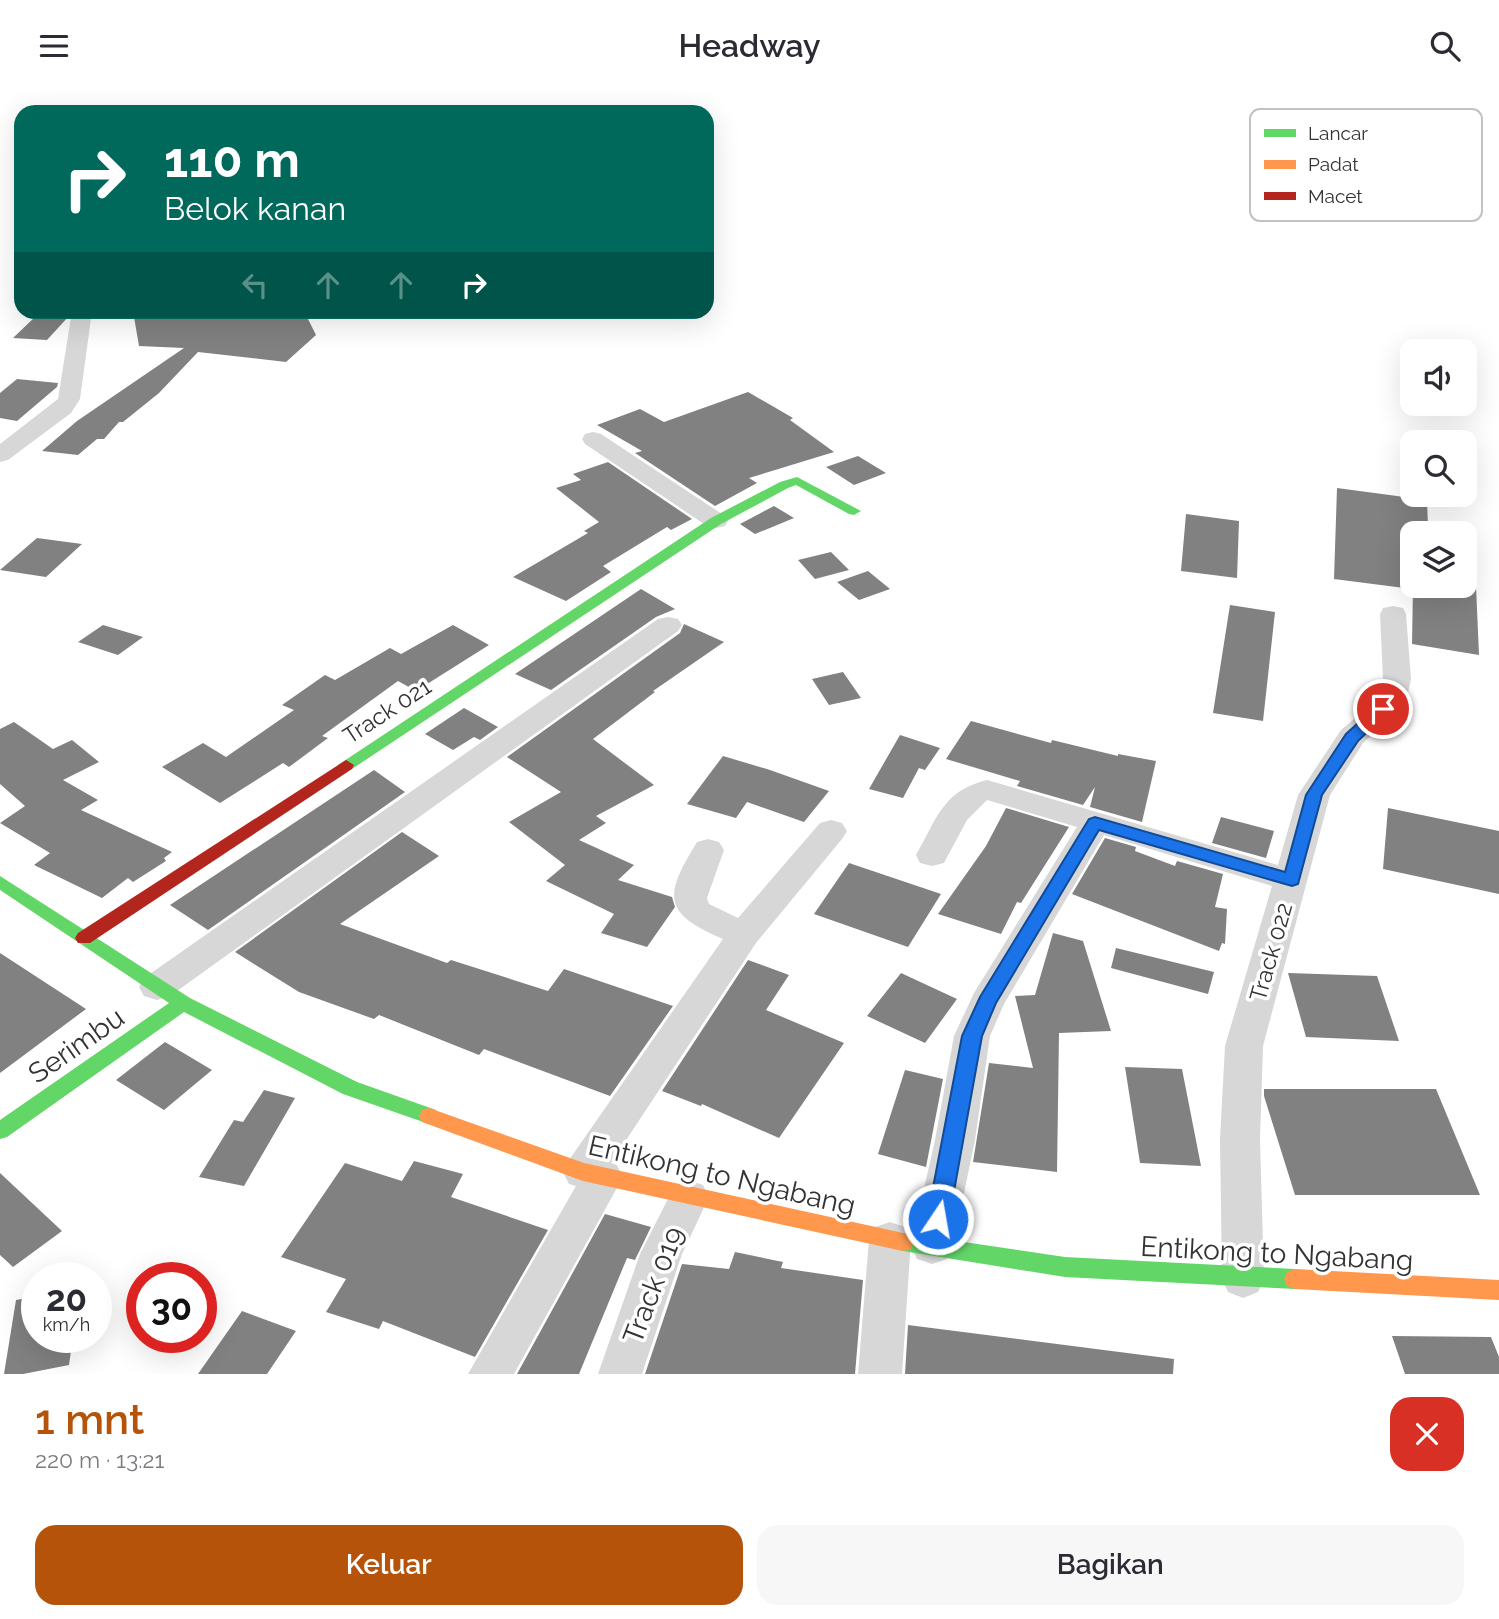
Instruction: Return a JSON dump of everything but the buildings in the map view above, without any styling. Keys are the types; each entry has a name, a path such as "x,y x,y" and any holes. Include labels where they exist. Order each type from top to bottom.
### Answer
{"main road":[{"name":"Track 021","path":"84,938 716,521 790,482 797,481 854,511"},
{"name":"Entikong to Ngabang","path":"0,883 170,995 349,1088 593,1174 890,1240 1065,1267 1243,1279 1499,1290"},
{"name":"Serimbu","path":"0,1131 170,995"}],"street":[{"path":"0,455 63,408 69,399 81,319"},
{"path":"593,439 716,521"},
{"name":"Track 022","path":"1243,1279 1240,1139 1244,1046 1314,795 1352,737 1383,709 1394,693 1397,679 1392,614"},
{"path":"170,995 668,625"},
{"path":"932,855 963,802 979,791 1000,793 1292,880"},
{"path":"932,1246 972,1036 986,1002 1095,823"},
{"path":"489,1374 593,1174 744,935 831,831"},
{"path":"708,850 688,893 691,907 698,915 744,935"},
{"name":"Track 019","path":"620,1374 661,1254 689,1197"},
{"path":"880,1374 890,1240"}],"traffic: fast":[{"path":"346,765 716,521 784,485 797,481 854,511"},
{"path":"0,882 183,1003 350,1088 429,1116"},
{"path":"0,1131 183,1003"},
{"path":"903,1242 1065,1267 1295,1279"}],"traffic: slow":[{"path":"429,1116 583,1172 903,1242"},
{"path":"1295,1279 1499,1290"}],"traffic: jam":[{"path":"84,938 346,765"}],"route":[{"path":"938,1219 972,1036 986,1002 1095,823 1292,880 1314,795 1352,737 1383,709"}]}
